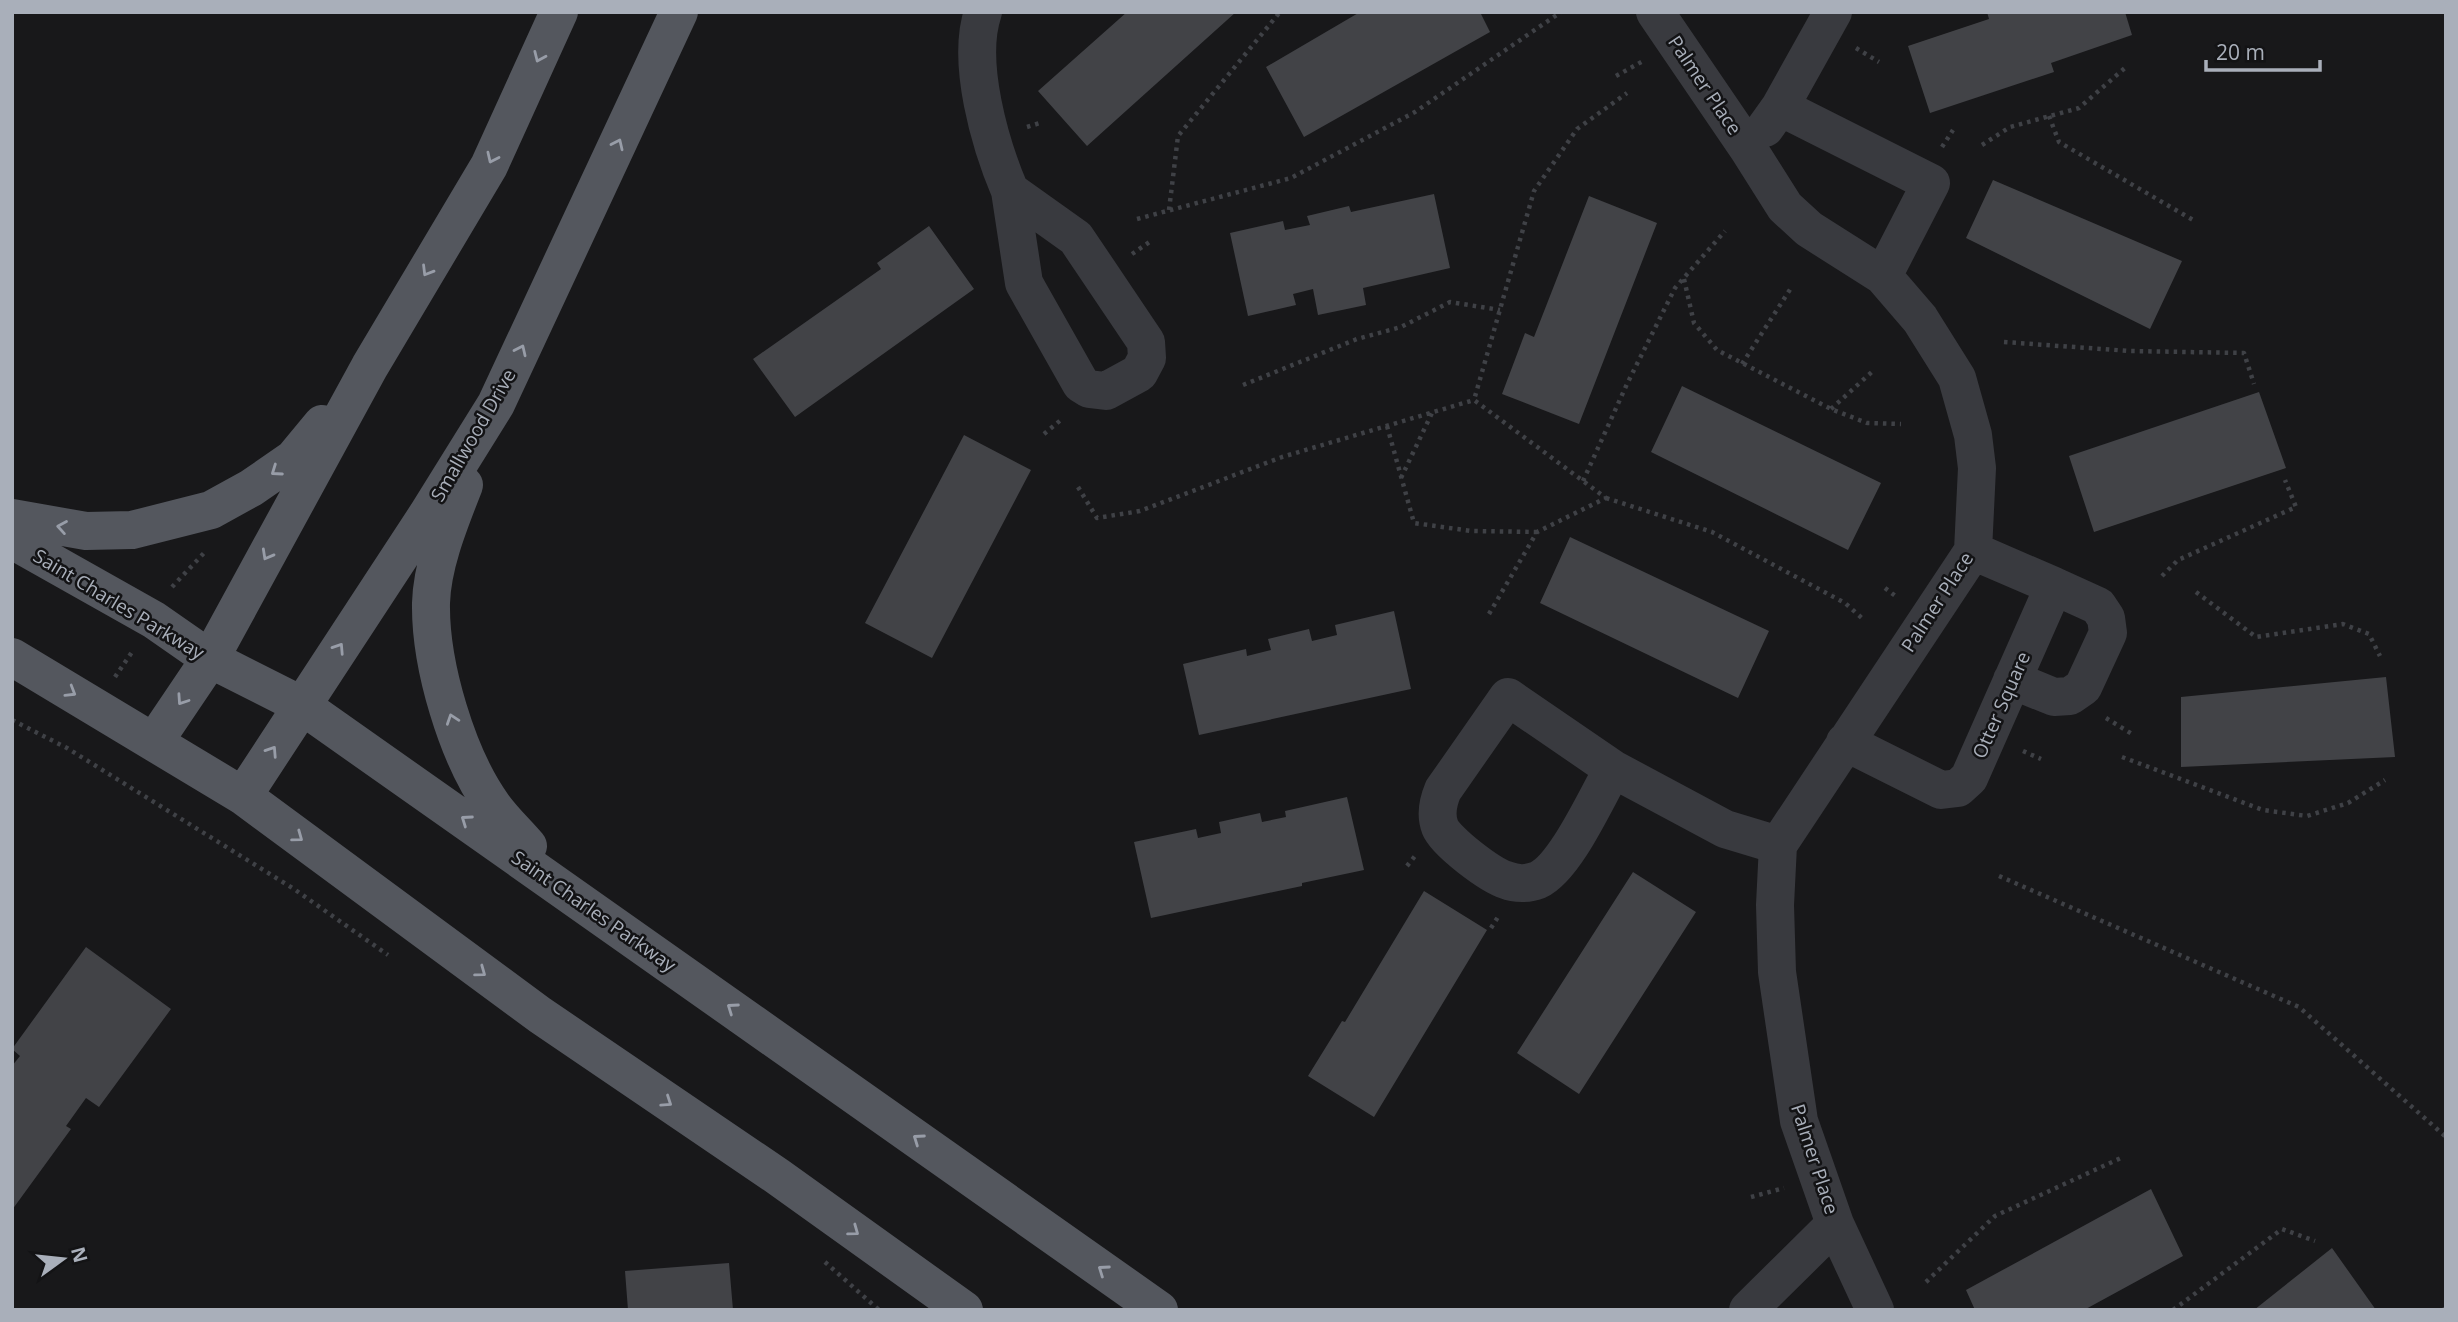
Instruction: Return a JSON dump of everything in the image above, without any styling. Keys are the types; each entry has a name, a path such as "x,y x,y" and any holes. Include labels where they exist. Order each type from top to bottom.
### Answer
{"main road":[{"path":"154,742 210,659 370,366 489,166 559,12"},
{"name":"Smallwood Drive","path":"243,796 427,515 496,404 679,12"},
{"path":"12,518 86,531 132,530 211,510 251,488 293,459 370,366"},
{"path":"496,404 459,498 437,566 431,603 436,651 448,707 466,761 493,807 572,895"},
{"name":"Saint Charles Parkway","path":"12,540 154,620 210,659 302,705 1159,1310"},
{"path":"12,657 243,796 540,1015 777,1176 964,1310"}],"street":[{"path":"982,12 977,61 996,160 1010,191 1024,283 1081,383 1096,391 1112,389 1143,368 1147,358 1146,342 1076,238 1010,191"},
{"name":"Palmer Place","path":"1655,12 1785,207 1809,229 1883,276 1903,298 1938,346 1957,379 1973,435 1977,468 1973,551 1778,845 1775,905 1777,972 1799,1121 1835,1224 1875,1310"},
{"path":"1749,150 1780,107 1833,12"},
{"path":"1780,107 1931,183 1883,276"},
{"path":"1973,551 2098,606 2106,618 2108,633 2083,687 2070,696 2054,697 2012,680"},
{"name":"Otter Square","path":"1845,742 1941,790 1958,788 1969,778 2054,586"},
{"path":"1613,769 1568,849 1548,874 1539,879 1518,883 1500,878 1453,845 1439,825 1438,802 1443,790 1508,697 1613,769 1725,830 1778,845"},
{"path":"1748,1310 1835,1224"}],"path":[{"path":"1169,210 1178,136 1280,12"},
{"path":"1137,219 1291,178 1415,112 1561,12"},
{"path":"1982,145 2010,127 2079,108 2126,66"},
{"path":"1474,400 1534,191 1577,129 1627,93"},
{"path":"2049,116 2059,142 2193,220"},
{"path":"1583,481 1675,288 1725,232"},
{"path":"1684,278 1694,323 1717,350 1831,409 1867,423 1901,424"},
{"path":"1742,363 1791,288"},
{"path":"1243,385 1357,340 1401,327 1450,302 1500,310"},
{"path":"2004,342 2130,351 2244,353 2254,384"},
{"path":"1831,409 1874,370"},
{"path":"1474,400 1606,498 1712,532 1844,603 1863,620"},
{"path":"1078,487 1097,519 1140,510 1282,457 1474,400"},
{"path":"1401,478 1433,412"},
{"path":"1387,426 1414,523 1471,531 1537,532 1606,498"},
{"path":"2162,576 2178,560 2296,508 2286,480"},
{"path":"1489,614 1537,532"},
{"path":"2196,592 2256,637 2343,624 2369,634 2380,656"},
{"path":"115,677 135,648"},
{"path":"12,720 67,748 283,882 396,961"},
{"path":"2122,757 2263,810 2307,816 2348,803 2385,780"},
{"path":"1999,876 2299,1007 2446,1137"},
{"path":"1926,1283 1995,1216 2123,1157"},
{"path":"1751,1197 1786,1188"},
{"path":"2172,1310 2283,1229 2315,1241"},
{"path":"817,1254 879,1310"}],"building":[{"path":"1127,12 1236,12 1087,146 1038,91"},
{"path":"1360,12 1480,12 1490,32 1304,137 1266,67"},
{"path":"1987,12 2125,12 2132,35 2051,63 2054,72 1930,113 1908,46 1989,19"},
{"path":"1993,180 2182,261 2150,329 1966,238"},
{"path":"1434,194 1450,268 1363,288 1366,305 1318,315 1313,289 1293,294 1296,305 1248,316 1230,233 1283,221 1285,230 1310,225 1307,216 1349,206 1351,212"},
{"path":"1589,196 1657,223 1579,424 1502,394 1525,333 1534,337"},
{"path":"929,226 974,289 795,417 753,359 881,269 877,263"},
{"path":"1682,386 1881,483 1848,550 1651,452"},
{"path":"2259,392 2286,468 2094,532 2069,456"},
{"path":"964,435 1031,470 932,658 865,623"},
{"path":"1570,537 1769,631 1738,698 1540,603"},
{"path":"1394,611 1411,689 1199,735 1183,664 1246,649 1247,656 1271,650 1268,639 1309,629 1312,641 1337,635 1335,625"},
{"path":"2386,677 2395,757 2181,767 2181,697"},
{"path":"1347,797 1364,870 1151,918 1134,842 1196,829 1198,838 1221,833 1219,822 1260,813 1262,822 1286,817 1285,811"},
{"path":"1633,872 1696,912 1579,1094 1517,1053"},
{"path":"1424,891 1487,930 1374,1117 1308,1076 1342,1021 1345,1022"},
{"path":"86,947 171,1009 99,1107 86,1098 66,1126 71,1129 12,1210 12,1066 20,1056 12,1049"},
{"path":"2151,1189 2183,1256 2084,1310 1975,1310 1966,1290"},
{"path":"2332,1248 2376,1310 2254,1310"},
{"path":"729,1263 733,1310 628,1310 625,1271"}]}
